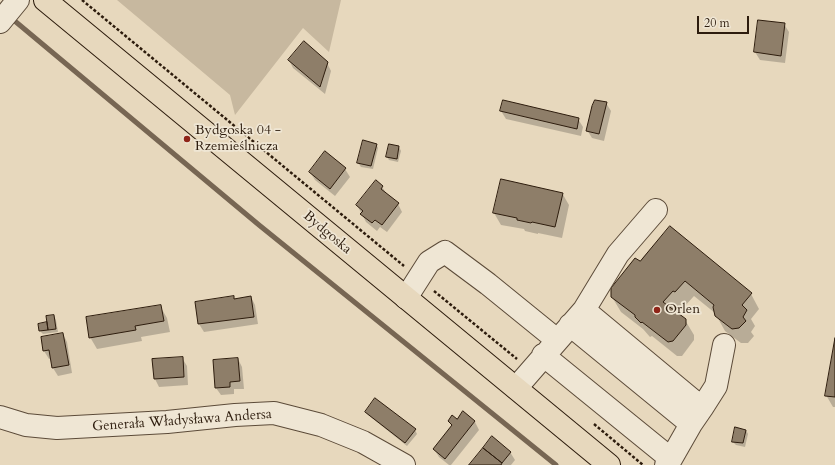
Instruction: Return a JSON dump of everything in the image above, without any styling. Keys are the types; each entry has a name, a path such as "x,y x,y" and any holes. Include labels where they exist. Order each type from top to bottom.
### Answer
{"main road":[{"name":"Bydgoska","path":"45,0 609,465"}],"street":[{"path":"0,22 18,0"},
{"path":"516,388 557,340 618,254 656,210"},
{"path":"406,298 429,262 445,252 488,284 557,340 668,462 716,386 724,345"},
{"path":"557,340 696,416"},
{"name":"Generała Władysława Andersa","path":"0,417 26,425 57,428 167,422 235,415 274,413 321,426 363,442 404,465"}],"path":[{"path":"82,0 419,279 557,340"},
{"path":"590,420 643,465"}],"shaded area":[{"path":"117,0 341,0 329,52 303,28 235,115 230,95"}],"building":[{"path":"758,20 785,23 781,56 754,52"},
{"path":"304,41 328,62 320,87 288,60"},
{"path":"503,100 579,118 577,129 500,111"},
{"path":"595,100 607,102 599,134 586,131 592,106"},
{"path":"363,140 377,144 371,166 357,163"},
{"path":"389,144 399,146 397,159 386,157"},
{"path":"325,151 346,168 330,189 309,172"},
{"path":"501,179 563,193 555,227 517,220 517,218 493,213"},
{"path":"376,180 383,186 381,189 399,203 382,225 375,220 372,223 360,214 363,211 356,205"},
{"path":"670,226 752,293 742,305 747,310 743,317 746,321 739,328 732,329 715,316 714,305 685,281 663,302 686,319 686,325 673,341 668,342 642,322 641,323 635,315 611,297 611,288 635,258 640,261"},
{"path":"234,296 234,299 251,296 254,317 198,324 195,302"},
{"path":"161,305 164,321 135,326 136,330 89,338 86,317"},
{"path":"54,315 56,329 48,330 46,316"},
{"path":"47,322 48,330 39,331 38,324"},
{"path":"63,333 69,365 52,368 49,350 43,351 41,337"},
{"path":"835,338 835,397 825,396"},
{"path":"183,357 184,377 154,379 152,359"},
{"path":"238,358 240,381 230,382 230,387 215,388 213,360"},
{"path":"375,398 416,429 405,443 365,412"},
{"path":"463,411 475,421 445,459 433,449 452,425 448,421 452,415 457,419"},
{"path":"735,427 746,430 743,443 732,442"},
{"path":"492,436 511,452 502,463 483,448"},
{"path":"483,448 502,463 501,465 469,465"}],"waterway":[{"path":"10,17 259,225 556,465"}],"place":[{"name":"Bydgoska 04 - Rzemieślnicza","path":"187,139"},
{"name":"Orlen","path":"657,310"}]}
